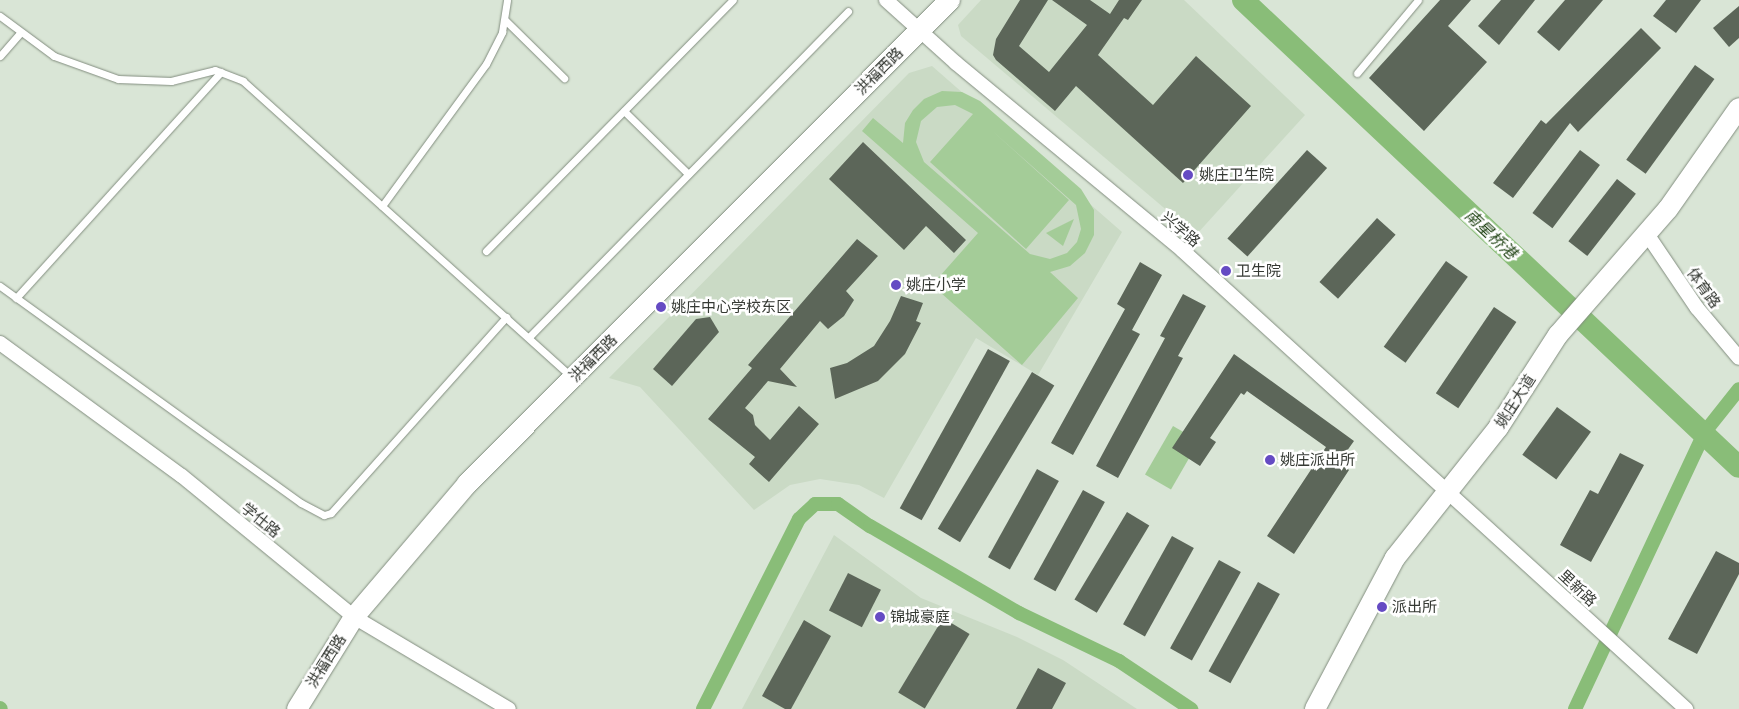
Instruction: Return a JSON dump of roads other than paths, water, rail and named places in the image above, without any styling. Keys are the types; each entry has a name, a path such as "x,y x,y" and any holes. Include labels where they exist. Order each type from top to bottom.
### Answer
{"street":[{"name":"兴学路","path":"886,0 918,32 1182,250 1449,491"},
{"name":"洪福西路","path":"297,709 354,616 467,484 950,0"},
{"name":"姚庄大道","path":"1315,709 1395,558 1498,428 1558,335 1647,234 1739,108"},
{"name":"体育路","path":"1647,234 1697,308 1737,356"},
{"name":"学仕路","path":"0,343 182,476 354,616 509,709"},
{"name":"里新路","path":"1449,491 1686,709"}],"lane":[{"path":"382,206 486,64 505,20 507,0"},
{"path":"486,251 733,0"},
{"path":"1357,73 1418,0"},
{"path":"528,337 848,11"},
{"path":"0,16 20,33 54,56 79,68 118,79 171,81 215,70 243,81 574,378"},
{"path":"505,20 564,78"},
{"path":"0,56 20,33"},
{"path":"16,298 222,72"},
{"path":"624,111 688,174"},
{"path":"0,286 301,503 324,515 331,513 506,317"}],"waterway":[{"name":"南星桥港","path":"1243,0 1739,467"},
{"path":"1575,709 1704,433 1739,389"},
{"path":"703,709 799,519 815,504 838,504 870,526 1019,613 1119,661 1191,709"}],"place":[{"name":"姚庄卫生院","path":"1188,175"},
{"name":"卫生院","path":"1226,271"},
{"name":"姚庄小学","path":"896,285"},
{"name":"姚庄中心学校东区","path":"661,307"},
{"name":"姚庄派出所","path":"1270,460"},
{"name":"派出所","path":"1382,607"},
{"name":"锦城豪庭","path":"880,617"}]}
